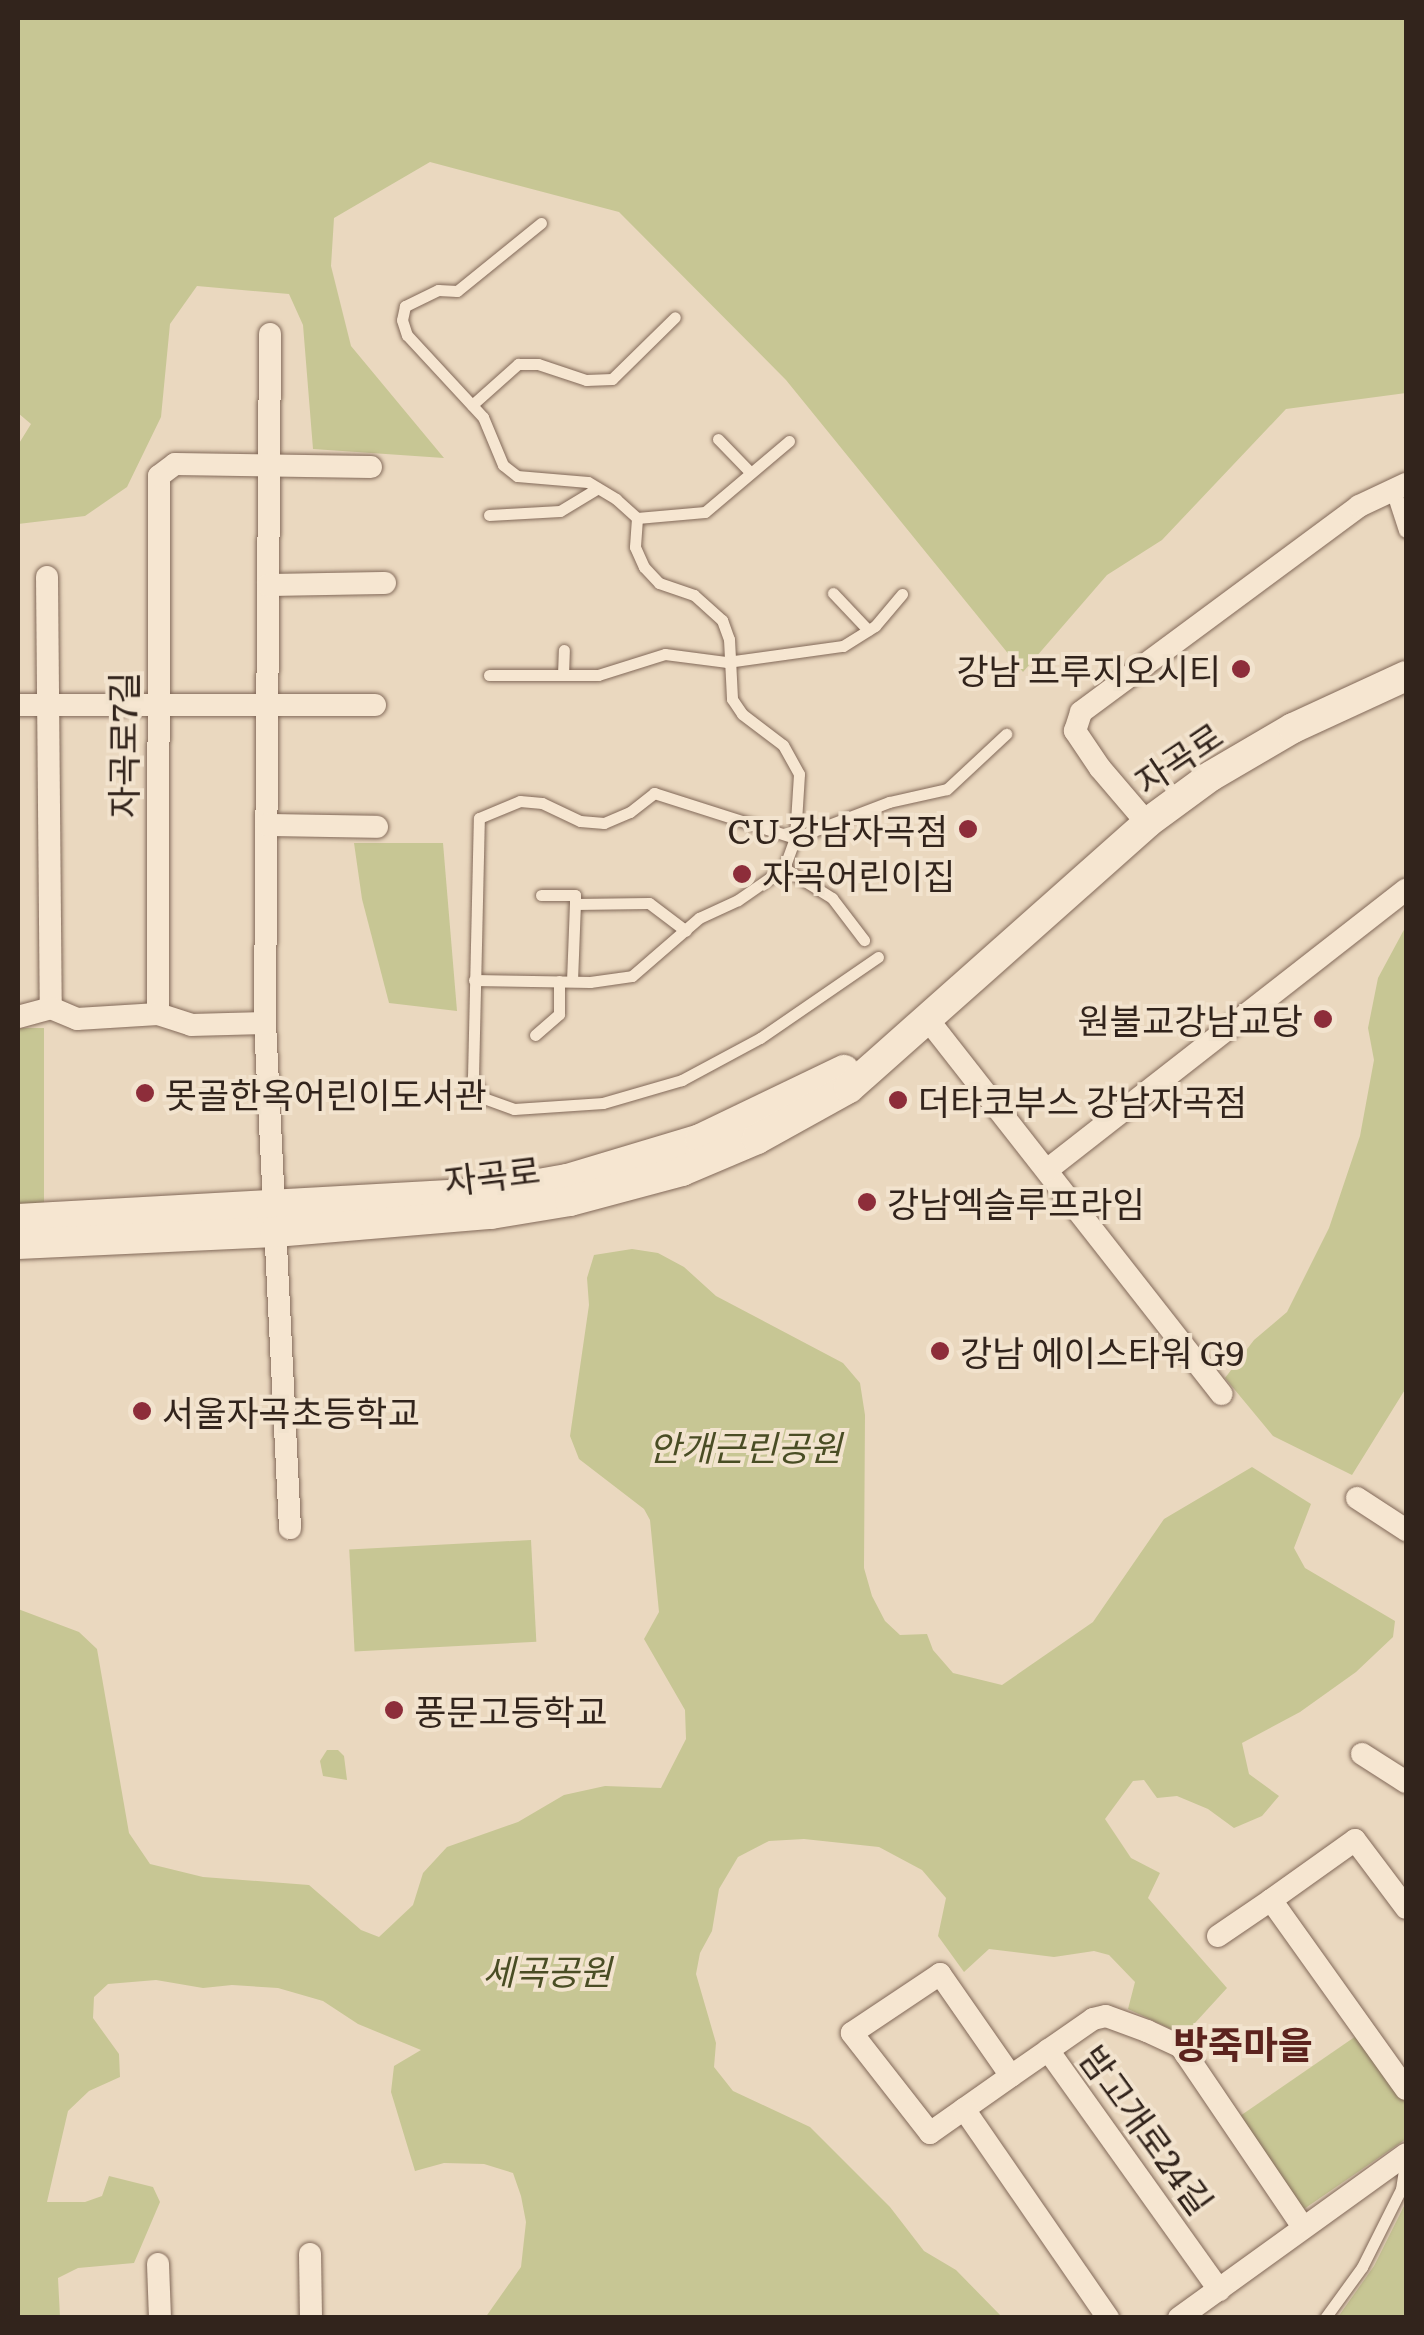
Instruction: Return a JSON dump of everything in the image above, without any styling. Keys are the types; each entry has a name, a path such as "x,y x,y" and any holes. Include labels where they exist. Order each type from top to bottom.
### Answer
{"main road":[{"name":"자곡로","path":"18,1220 491,1214 570,1201 682,1171 757,1139 850,1088 1147,823 1211,776 1292,728 1406,676"},
{"name":"자곡로","path":"18,1244 274,1219"}],"street":[{"path":"270,334 265,1024 290,1528"},
{"name":"자곡로7길","path":"158,1014 159,476 175,464 270,464"},
{"path":"270,464 371,467"},
{"path":"1147,823 1100,768 1076,731 1081,712 1360,506 1400,487 1406,530"},
{"name":"자곡로7길","path":"47,578 52,1008"},
{"path":"268,584 385,584"},
{"path":"18,705 375,705"},
{"path":"267,826 377,827"},
{"path":"1047,1170 1406,890"},
{"path":"18,1017 52,1008 77,1019 158,1014 191,1025 265,1024"},
{"path":"929,1021 1221,1394"},
{"path":"1357,1498 1406,1530"},
{"path":"1362,1754 1406,1782"},
{"path":"1218,1936 1355,1840 1402,1892"},
{"path":"1271,1900 1406,2088"},
{"path":"1011,2076 940,1974 852,2032 930,2133 964,2110 1108,2318"},
{"name":"밤고개로24길","path":"964,2110 1093,2019 1106,2016 1181,2047 1303,2227"},
{"name":"밤고개로24길","path":"1048,2050 1219,2290"},
{"path":"1179,2318 1406,2156"},
{"path":"310,2254 312,2318"},
{"path":"158,2264 160,2318"}],"lane":[{"path":"541,223 458,291 438,290 405,306 402,320 406,334 482,416 503,464 517,476 588,482 637,518 706,512 789,441"},
{"path":"472,405 518,364 538,364 586,380 612,378 675,317"},
{"path":"718,440 751,473"},
{"path":"489,515 560,511 598,488"},
{"path":"474,980 565,981 632,976 699,918 738,900 784,868 795,838 799,774 793,758 742,714 732,699 727,662 729,639 722,620 694,595 660,583 644,567 635,548 637,518"},
{"path":"833,593 868,630"},
{"path":"490,675 598,675 665,654 727,662 842,646 868,630 902,594"},
{"path":"563,675 564,650"},
{"path":"878,957 760,1038 682,1080 603,1103 514,1109 484,1098 473,1077 480,818 520,801 542,803 580,820 604,823 630,812 654,793 795,838 889,802 946,790 1006,734"},
{"path":"784,868 832,898 864,940"},
{"path":"535,1035 559,1014 575,904 575,895 541,895"},
{"path":"575,904 649,903 686,931"},
{"path":"1326,2318 1362,2267 1401,2189 1406,2156"}],"green space":[{"path":"18,18 1406,18 1406,393 1286,409 1162,540 1107,575 1023,672 786,380 619,212 430,162 334,218 331,266 351,346 444,458 313,449 303,325 289,294 197,286 170,324 161,417 127,487 85,516 18,524 18,445 31,424 18,413"},
{"path":"354,843 443,843 457,1011 389,1003 362,899"},
{"path":"1406,926 1406,1388 1352,1475 1273,1436 1225,1378 1254,1340 1287,1312 1329,1228 1360,1136 1374,1060 1368,1028 1378,978"},
{"path":"18,1028 44,1028 44,1206 18,1206"},
{"name":"세곡공원","path":"632,1249 658,1253 684,1267 716,1296 843,1363 860,1383 865,1415 864,1568 872,1596 885,1621 900,1635 927,1634 933,1650 953,1673 1002,1685 1093,1622 1164,1519 1252,1467 1311,1504 1294,1548 1305,1568 1395,1621 1393,1637 1356,1672 1300,1712 1242,1743 1249,1774 1279,1796 1262,1816 1234,1828 1208,1809 1177,1796 1157,1798 1144,1780 1133,1781 1105,1819 1131,1858 1160,1873 1148,1898 1227,1988 1184,2035 1128,2009 1135,1982 1109,1955 1094,1951 1054,1957 989,1949 964,1972 938,1936 946,1898 922,1870 879,1847 804,1839 769,1841 738,1857 719,1889 712,1931 700,1953 696,1974 716,2043 714,2067 733,2091 810,2127 890,2207 924,2251 956,2270 1002,2317 485,2318 521,2267 526,2222 521,2196 513,2173 484,2164 444,2163 415,2171 391,2092 394,2066 421,2050 358,2024 323,2001 278,1988 203,1988 156,1980 108,1984 94,1997 93,2018 119,2054 120,2077 89,2091 68,2111 47,2202 85,2202 102,2196 109,2176 153,2187 160,2202 134,2263 78,2268 58,2278 60,2317 18,2317 18,1609 79,1632 97,1649 129,1833 150,1864 203,1877 309,1885 361,1930 379,1937 413,1905 423,1873 447,1847 518,1822 564,1795 605,1786 661,1788 686,1739 685,1710 644,1639 659,1612 650,1520 644,1509 579,1459 570,1436 589,1305 587,1278 594,1255"},
{"path":"531,1540 536,1642 355,1651 349,1550"},
{"path":"327,1750 338,1750 344,1756 347,1780 323,1776 320,1761"},
{"path":"1359,2034 1406,2104 1406,2139 1304,2209 1240,2116"},
{"path":"1406,2202 1406,2317 1338,2317 1374,2266"}],"place":[{"name":"강남 프루지오시티","path":"1241,669"},
{"name":"CU 강남자곡점","path":"968,829"},
{"name":"자곡어린이집","path":"742,874"},
{"name":"원불교강남교당","path":"1323,1019"},
{"name":"못골한옥어린이도서관","path":"145,1093"},
{"name":"더타코부스 강남자곡점","path":"898,1100"},
{"name":"강남엑슬루프라임","path":"867,1202"},
{"name":"강남 에이스타워 G9","path":"940,1351"},
{"name":"서울자곡초등학교","path":"142,1411"},
{"name":"풍문고등학교","path":"394,1710"}],"district":[{"name":"방죽마을","path":"1243,2043"}],"park label":[{"name":"안개근린공원","path":"745,1446"}]}
